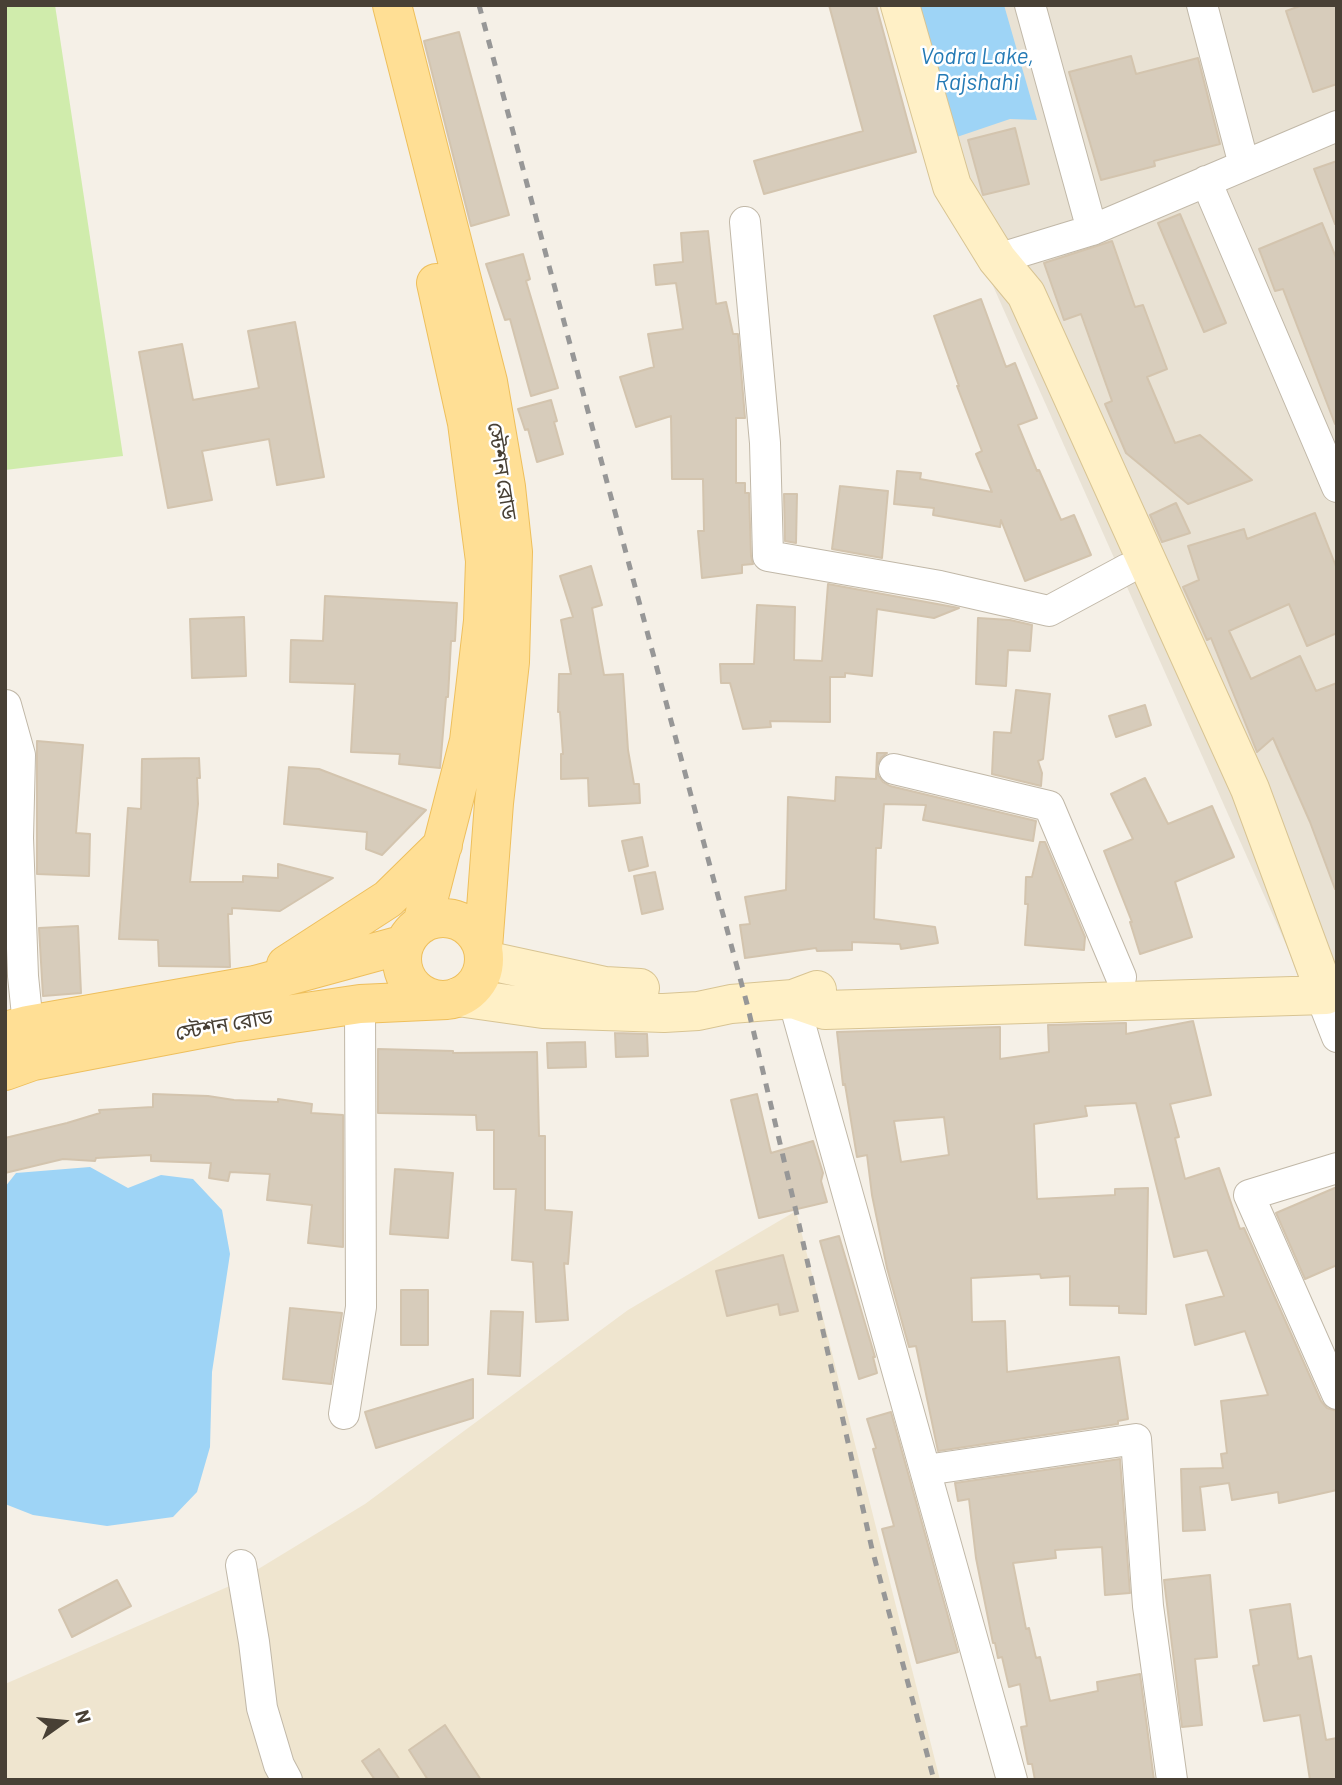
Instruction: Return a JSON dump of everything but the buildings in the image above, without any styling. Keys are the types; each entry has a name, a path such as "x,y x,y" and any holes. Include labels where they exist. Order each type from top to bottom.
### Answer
{"main road":[{"name":"স্টেশন রোড","path":"18,1047 255,985 413,934 443,845 469,741 483,621 485,561 467,423 440,301 365,5"},
{"name":"স্টেশন রোড","path":"391,5 488,382 506,486 513,552 510,662 494,803 484,954"},
{"path":"900,5 952,186 997,259 1026,294 1250,789 1316,989"},
{"path":"997,259 1005,307 1232,794 1316,989"},
{"path":"255,985 388,899 443,845"},
{"path":"452,999 467,993 477,983 482,972 484,954 468,927 453,919 440,918 413,934 402,958 410,983 421,994 432,999 543,1009 664,1013 793,999 826,986 1121,977 1316,989"},
{"path":"484,954 605,986 698,990 731,1004"},
{"path":"793,999 825,1010 1316,989"},
{"name":"স্টেশন রোড","path":"18,1047 232,1023 360,1004 452,999"}],"street":[{"path":"1030,5 1092,230"},
{"path":"1202,5 1244,165"},
{"path":"997,259 1092,230 1337,126"},
{"path":"1206,181 1337,487"},
{"path":"746,222 765,443 768,556 940,586 1049,611 1127,569"},
{"path":"6,705 20,755 19,852 23,976 18,1047"},
{"path":"894,769 1049,806 1121,977"},
{"path":"1316,989 1337,1037"},
{"path":"793,999 1012,1780"},
{"path":"344,1414 361,1307 360,1004"},
{"path":"1337,1168 1249,1195 1337,1394"},
{"path":"926,1470 1136,1439 1148,1606 1172,1780"},
{"path":"240,1565 254,1642 262,1708 279,1765 287,1780"}],"shaded area":[{"path":"902,5 1337,5 1337,1046 1300,976 990,279"},
{"path":"796,1211 940,1780 5,1780 5,1684 232,1585 365,1504 628,1310"}],"green space":[{"path":"5,5 55,5 123,456 5,470"}],"water":[{"name":"Vodra Lake, Rajshahi","path":"915,5 1004,5 1037,120 1010,119 951,139"},
{"path":"90,1167 128,1188 161,1175 193,1179 222,1210 230,1254 212,1372 210,1447 197,1492 173,1517 107,1526 33,1515 5,1504 5,1187 16,1173"}],"railway":[{"path":"479,5 747,1004 872,1549 934,1780"}]}
